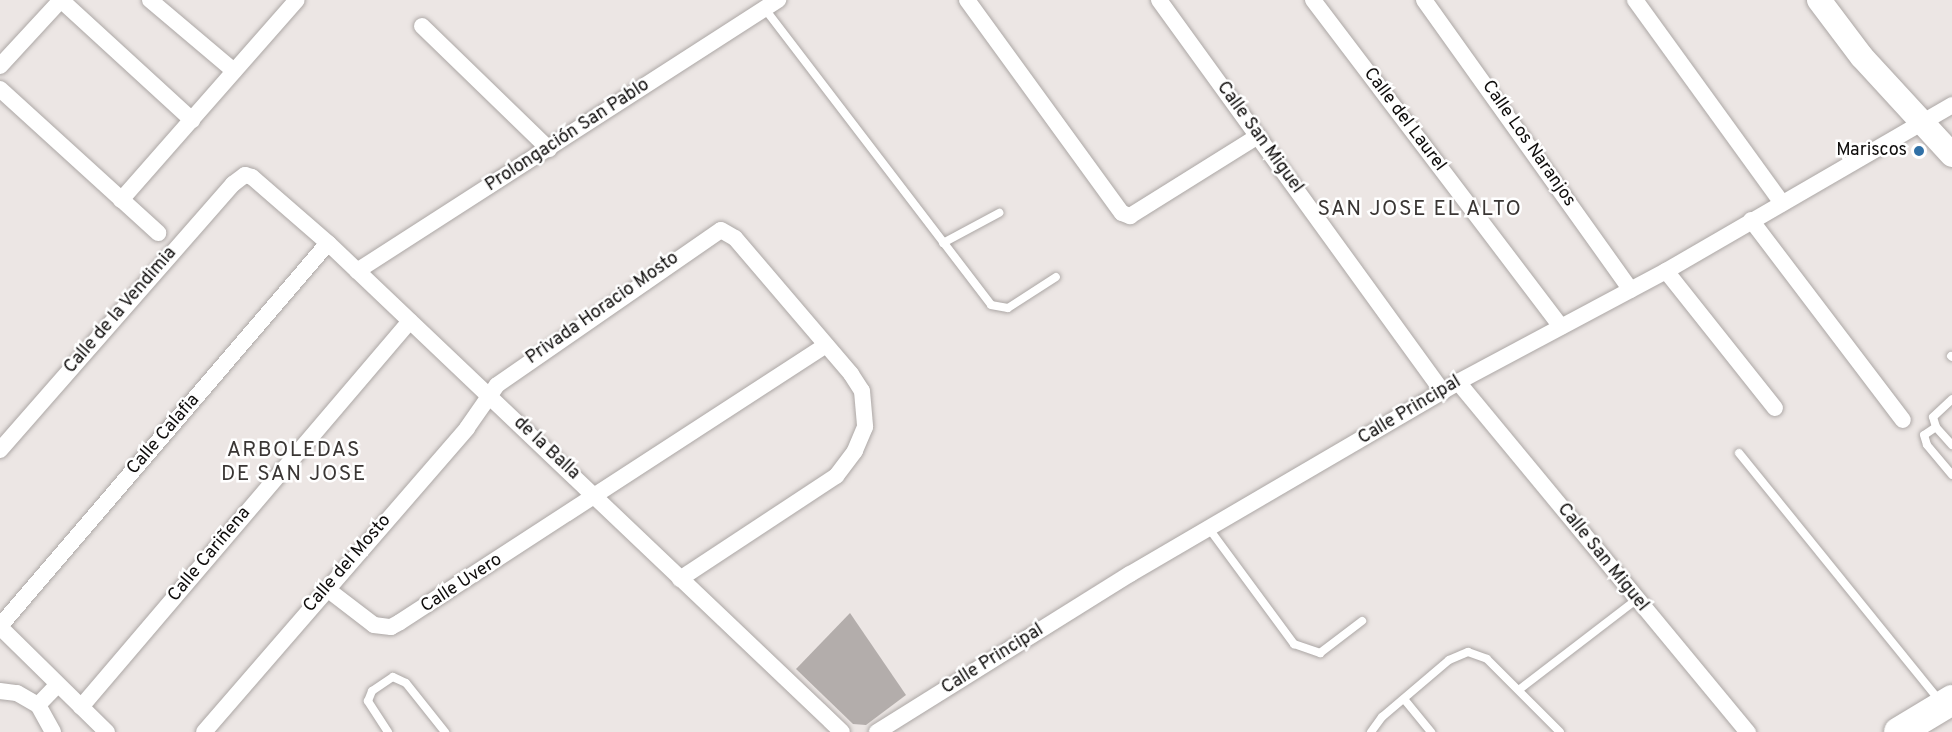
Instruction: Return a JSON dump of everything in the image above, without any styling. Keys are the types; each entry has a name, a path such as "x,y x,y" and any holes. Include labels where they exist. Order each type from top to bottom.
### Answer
{"highway":[{"path":"1899,732 1947,703"}],"street":[{"path":"0,66 61,0 192,120"},
{"path":"150,0 234,71"},
{"path":"121,200 297,0"},
{"path":"967,0 1122,213 1130,216 1258,136"},
{"name":"Calle San Miguel","path":"1159,0 1443,392"},
{"name":"Calle del Laurel","path":"1313,0 1561,327"},
{"name":"Calle Los Naranjos","path":"1424,0 1631,290"},
{"path":"1635,0 1782,203"},
{"path":"1819,0 1862,57 1952,155"},
{"name":"Prolongación San Pablo","path":"357,271 771,5"},
{"path":"422,26 549,149"},
{"path":"0,89 158,233"},
{"name":"Calle Principal","path":"877,732 1081,604 1458,382 1666,271 1952,105"},
{"name":"de la Balla","path":"245,175 270,189 328,243 842,732"},
{"name":"Calle de la Vendimia","path":"0,450 245,175"},
{"path":"1752,220 1903,420"},
{"name":"Privada Horacio Mosto","path":"488,394 538,354 721,230 735,238 826,345"},
{"name":"Calle Calafia","path":"0,626 328,243"},
{"path":"1666,271 1775,408"},
{"name":"Calle Cariñena","path":"81,707 410,321"},
{"path":"680,579 836,476 855,451 865,427 862,391 826,345"},
{"name":"Calle Uvero","path":"327,589 374,625 391,627 826,345"},
{"name":"Calle San Miguel","path":"1458,382 1636,600 1748,732"},
{"name":"Calle del Mosto","path":"204,732 466,428 488,394"},
{"path":"0,626 107,732"},
{"path":"38,705 57,685"},
{"path":"0,691 17,693 38,705 53,732"}],"lane":[{"path":"771,5 943,243 991,305 1000,309 1008,308 1056,277"},
{"path":"943,243 999,213"},
{"path":"1952,399 1933,417 1936,427 1952,445"},
{"path":"1936,427 1928,430 1924,442 1952,475"},
{"path":"1739,453 1947,703"},
{"path":"1210,530 1294,644 1320,653 1362,621"},
{"path":"1520,689 1636,600"},
{"path":"1371,732 1404,699 1449,660 1468,652 1487,659 1520,689 1560,732"},
{"path":"388,732 372,712 369,696 385,680 396,677 445,732"},
{"path":"1404,699 1431,732"}],"building":[{"path":"850,613 906,695 866,725 853,724 796,669"}],"place":[{"name":"Mariscos","path":"1919,151"}],"district":[{"name":"SAN JOSE EL ALTO","path":"1420,210"},
{"name":"ARBOLEDAS DE SAN JOSE","path":"294,463"}]}
